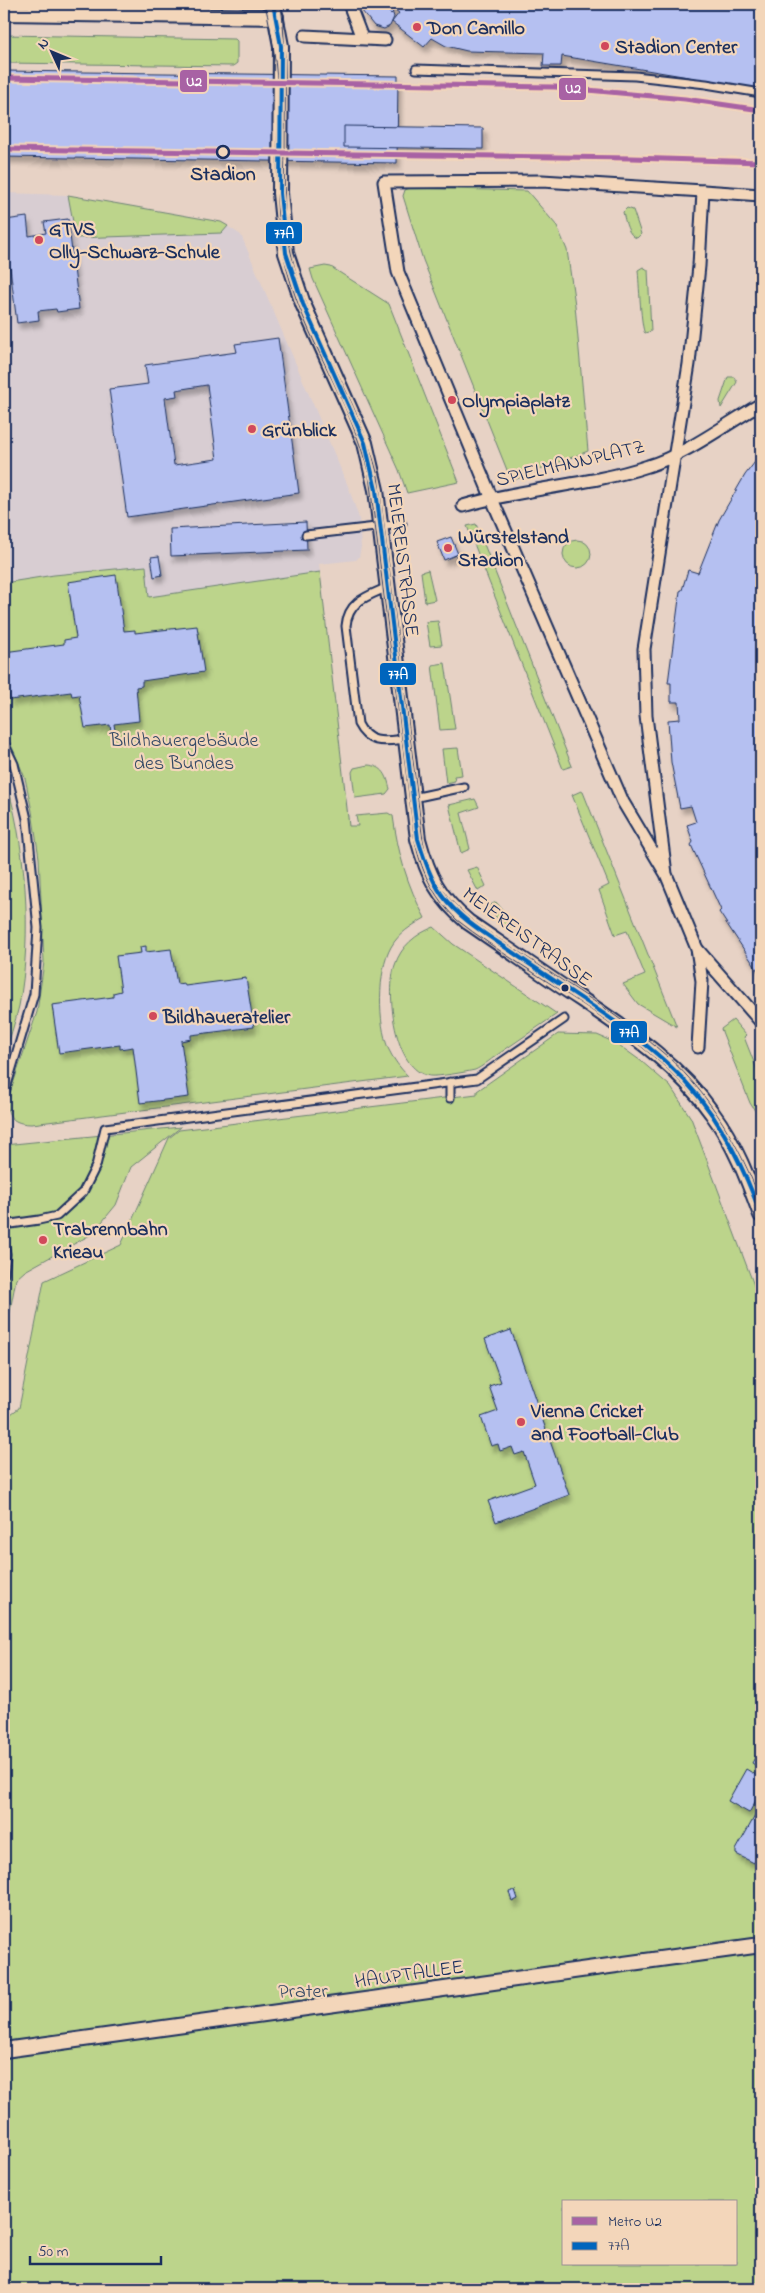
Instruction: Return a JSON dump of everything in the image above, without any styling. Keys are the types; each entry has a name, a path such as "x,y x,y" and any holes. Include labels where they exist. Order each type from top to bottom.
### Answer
{"street":[{"path":"349,4 362,38"},
{"path":"4,13 274,10"},
{"name":"MEIEREISTRASSE","path":"274,10 281,46 280,193 286,253 303,304 364,443 376,490 418,839 426,868 438,891 450,907 468,922 642,1041 670,1064 712,1113 729,1138 745,1171 761,1215"},
{"path":"305,36 385,40"},
{"path":"698,1047 702,981 697,949 666,874 622,802 492,499 398,272 384,182 542,182 761,195"},
{"path":"666,874 646,716 644,650 676,454 699,266 703,191"},
{"name":"SPIELMANNPLATZ","path":"463,506 617,475 650,466 676,454 761,404"},
{"path":"697,949 761,1021"},
{"name":"HAUPTALLEE","path":"4,2050 761,1945"}],"lane":[{"path":"416,69 635,76 706,84 761,93"},
{"path":"306,535 402,524"},
{"path":"388,588 364,597 356,603 347,616 346,626 358,724 361,731 374,741 384,742 406,739"},
{"path":"4,743 14,764 27,819 38,928 34,994 4,1095"},
{"path":"413,798 464,787"},
{"path":"4,1225 57,1216 83,1192 96,1166 105,1128 477,1079 564,1020"},
{"path":"450,1082 450,1098"},
{"path":"4,1244 6,1254 4,1274"}],"shaded area":[{"path":"4,193 68,195 148,209 221,222 241,235 348,486 359,518 361,547 359,557 356,560 319,564 320,572 149,597 146,566 54,575 4,583"}],"green space":[{"path":"4,35 235,39 237,41 237,63 233,66 4,63"},
{"path":"410,188 527,191 557,226 567,250 575,305 588,451 514,480 512,474 509,475 423,260 403,196 405,190"},
{"path":"68,195 221,222 228,226 222,233 76,238"},
{"path":"627,208 633,210 641,234 637,238 631,234 626,224 623,212"},
{"path":"325,266 331,267 389,304 459,482 407,493 399,470 313,279 310,269"},
{"path":"643,267 648,270 651,331 645,333 641,314 638,270"},
{"path":"728,377 734,377 737,382 721,408 720,401"},
{"path":"476,524 572,766 563,769 467,526"},
{"path":"577,540 587,544 591,554 587,564 577,568 567,564 563,554 567,544"},
{"name":"Bildhauergebäude des Bundes","path":"146,566 149,597 320,572 349,826 358,826 356,816 388,813 393,816 404,868 425,918 406,930 394,942 386,957 381,983 381,1012 385,1038 392,1056 408,1076 32,1124 17,1122 9,1113 7,1102 37,1012 44,962 39,858 32,811 25,778 4,728 4,583 54,575"},
{"path":"428,570 435,600 425,602 421,572"},
{"path":"438,621 442,645 430,646 426,622"},
{"path":"445,663 455,729 440,730 432,665"},
{"path":"458,748 462,775 454,776 455,781 446,783 442,749"},
{"path":"368,765 378,767 384,772 390,789 386,794 355,798 352,772 354,768"},
{"path":"4,774 18,829 22,859 25,889 26,949 19,1006 4,1057"},
{"path":"581,791 677,1027 638,1004 623,984 645,975 627,931 615,935 599,890 609,885 572,795"},
{"path":"475,799 479,807 461,813 470,849 461,853 449,805"},
{"path":"477,867 486,886 478,891 467,870"},
{"path":"496,902 515,925 509,931 487,907"},
{"path":"434,927 453,944 557,1014 475,1070 434,1076 418,1071 408,1060 400,1046 395,1028 391,993 392,977 395,965 405,946 421,933"},
{"path":"733,1020 746,1035 744,1037 761,1080 761,1120 750,1103 721,1029"},
{"name":"Prater","path":"558,1034 597,1035 616,1043 641,1061 670,1086 691,1118 761,1304 761,2289 4,2289 4,1419 19,1408 44,1281 121,1245 169,1138 179,1130 477,1094 477,1091"},
{"name":"Trabrennbahn Krieau","path":"181,1127 131,1167 116,1205 92,1234 25,1271 16,1279 4,1343 4,1145"}],"building":[{"path":"368,4 373,8 382,4 391,8 394,17 390,26 384,29 374,26 362,11"},
{"name":"Stadion Center","path":"381,4 761,4 761,89 562,56 561,66 543,66 544,53 467,51 446,46 432,38 424,47 392,22 399,13 395,10 391,14"},
{"path":"4,71 398,76 397,163 4,157"},
{"path":"344,126 483,128 483,149 344,147"},
{"name":"GTVS Olly-Schwarz-Schule","path":"27,217 29,236 46,233 44,222 68,219 79,309 57,312 56,309 38,311 39,320 17,323 10,268 4,268 4,234 7,234 5,220"},
{"path":"4,289 7,310 4,310"},
{"name":"Grünblick","path":"278,338 299,493 127,517 109,389 148,384 145,365 237,352 235,344","holes":["207,385 217,459 174,465 165,398 177,396 176,390"]},
{"path":"761,454 761,980 758,976 760,974 719,912 721,910 691,845 693,842 687,825 696,822 691,806 680,808 671,762 668,720 680,719 679,702 671,702 671,683 668,683 680,591 682,590 688,570 698,573 719,520 745,475"},
{"path":"306,522 307,550 171,556 170,529"},
{"name":"Würstelstand Stadion","path":"451,537 458,554 444,560 437,542"},
{"path":"159,556 162,575 154,577 151,557"},
{"path":"116,575 124,631 135,630 135,633 197,626 204,672 142,681 142,686 136,687 139,721 114,724 115,731 111,732 110,725 85,728 79,695 72,696 71,692 10,700 4,652 64,644 64,640 76,638 68,582"},
{"name":"Bildhaueratelier","path":"146,946 146,952 171,949 177,984 184,983 185,986 246,978 254,1027 191,1035 191,1039 181,1041 189,1097 140,1103 133,1047 120,1049 120,1045 59,1053 52,1005 113,997 113,993 121,991 116,956 141,953 140,947"},
{"path":"511,1330 569,1495 496,1522 488,1501 535,1484 524,1452 515,1455 512,1447 500,1451 498,1444 491,1446 481,1417 498,1411 489,1386 501,1382 485,1339"},
{"path":"761,1747 761,1769 752,1763"},
{"path":"746,1769 761,1778 761,1791 749,1813 728,1801"},
{"path":"761,1805 761,1850 754,1863 736,1854 736,1850"},
{"path":"515,1890 518,1899 512,1902 509,1892"}],"tram line":[{"path":"265,4 274,51 278,98 277,198 280,237 292,285 302,312 350,420 369,476 414,836 424,871 434,892 457,920 488,943 622,1032 653,1056 682,1083 707,1113 724,1139 744,1181 761,1225"},
{"path":"281,4 285,76 284,175 289,243 300,285 310,313 359,420 378,476 422,834 432,870 443,890 467,916 632,1028 684,1072 711,1106 734,1142 761,1202"}],"metro line":[{"name":"U2","path":"4,78 555,87 685,99 761,110"},
{"name":"U2","path":"4,149 632,158 761,162"}],"transit line":[{"name":"77A","path":"273,4 281,46 280,193 286,253 303,304 365,443 376,490 418,839 428,868 442,895 466,920 633,1035 685,1081 700,1098 724,1134 744,1173 761,1215"}],"place":[{"name":"Don Camillo","path":"417,27"},
{"name":"Stadion Center","path":"605,46"},
{"name":"Stadion","path":"223,152"},
{"name":"GTVS Olly-Schwarz-Schule","path":"39,240"},
{"name":"Olympiaplatz","path":"452,400"},
{"name":"Grünblick","path":"252,429"},
{"name":"Würstelstand Stadion","path":"448,548"},
{"name":"Bildhaueratelier","path":"153,1016"},
{"name":"Trabrennbahn Krieau","path":"43,1240"},
{"name":"Vienna Cricket and Football-Club","path":"521,1422"}]}
